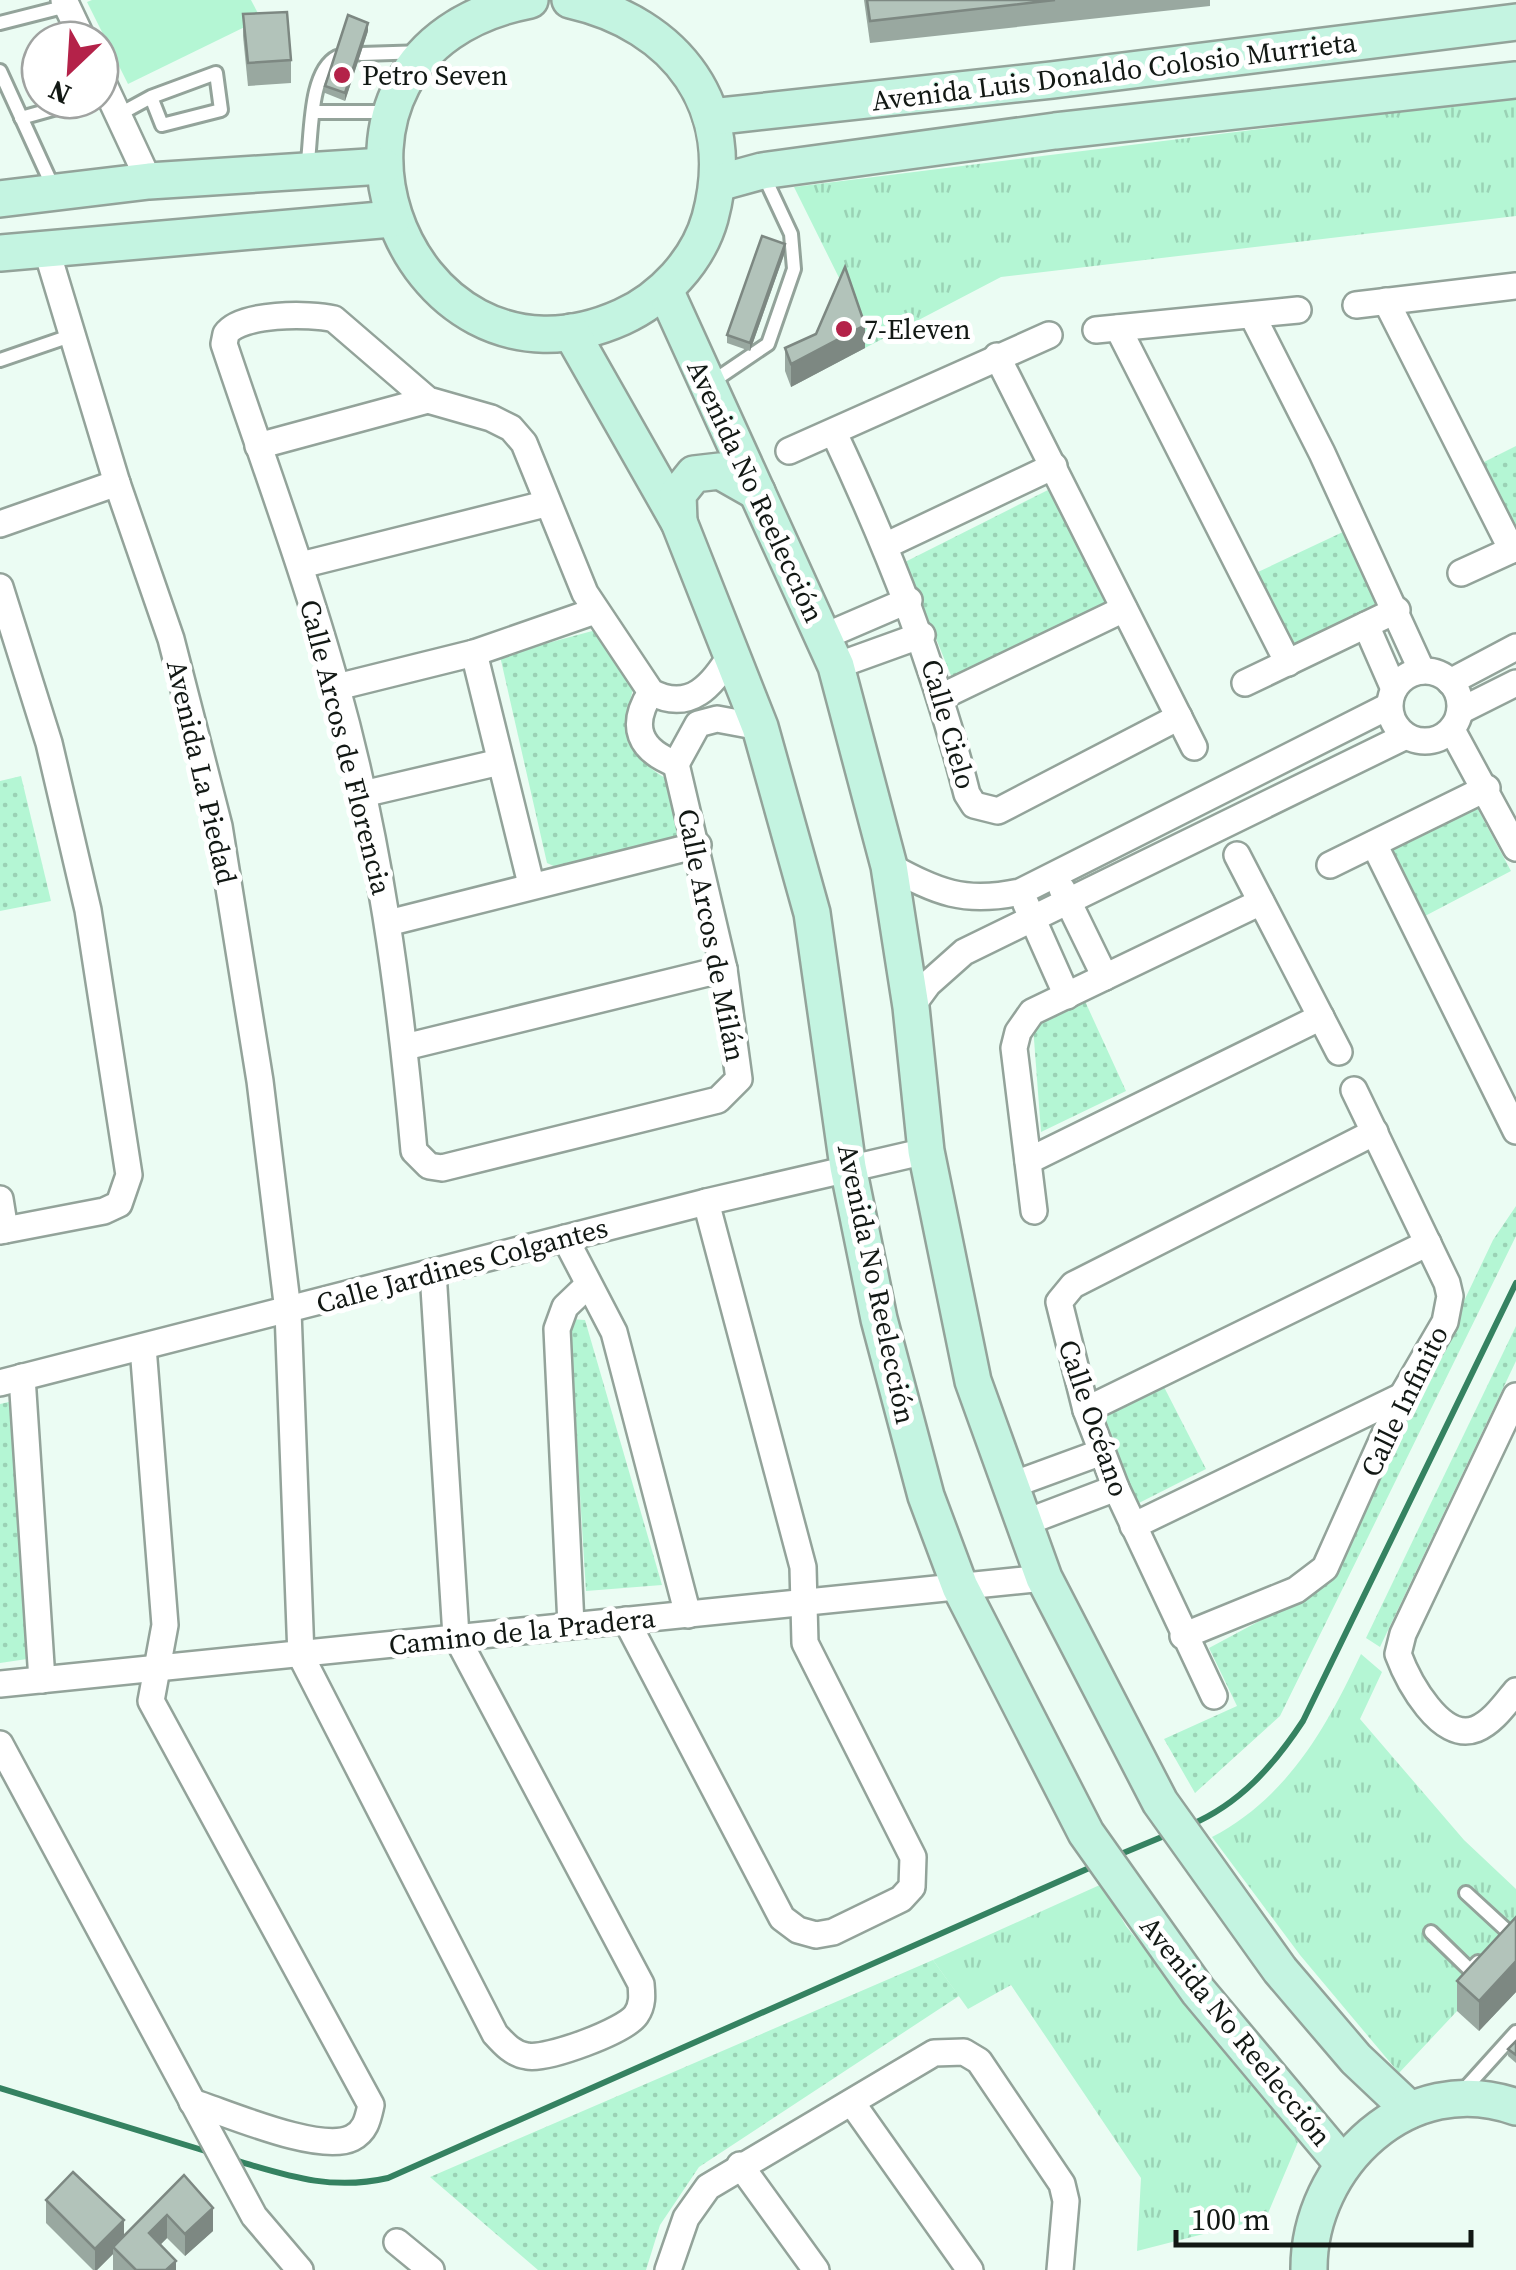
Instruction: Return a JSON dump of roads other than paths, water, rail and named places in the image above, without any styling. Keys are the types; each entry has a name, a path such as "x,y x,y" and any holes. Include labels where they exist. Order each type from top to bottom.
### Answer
{"main road":[{"path":"436,44 438,0"},
{"path":"530,0 472,18 436,44 406,80 392,112 383,166 392,219 412,260 443,294 469,310 526,332 571,332 621,318 664,290 691,259 709,223 718,183 711,116 695,80 671,50 640,25 605,8 570,0"},
{"name":"Avenida Luis Donaldo Colosio Murrieta","path":"711,116 1071,78 1516,22"},
{"name":"Avenida Luis Donaldo Colosio Murrieta","path":"718,183 762,172 1055,132 1516,80"},
{"path":"0,199 149,180 383,166"},
{"path":"0,253 392,219"},
{"name":"Avenida No Reelección","path":"664,290 830,652 889,866 911,1008 926,1152 973,1381 1044,1578 1160,1802 1280,1970 1356,2059 1410,2110"},
{"name":"Avenida No Reelección","path":"571,332 679,522 760,728 812,913 848,1167 879,1319 912,1443 960,1588 1086,1834 1198,1991 1342,2162"},
{"path":"679,522 678,494 694,474 720,471 757,492"},
{"path":"1309,2270 1308,2244 1320,2201 1342,2162 1373,2132 1410,2110 1457,2098 1516,2107"}],"street":[{"path":"115,120 149,180"},
{"name":"Avenida La Piedad","path":"46,248 171,640 219,826 260,1081 288,1311 301,1656"},
{"path":"1356,305 1516,286"},
{"path":"1386,301 1514,549 1461,573"},
{"path":"1288,663 1108,329 1298,310"},
{"name":"Calle Arcos de Florencia","path":"428,400 354,331 334,318 315,314 241,321 226,334 224,344 300,565 337,687 364,794 388,924 414,1151 430,1166"},
{"path":"1252,315 1397,610 1422,671"},
{"path":"789,452 1049,335"},
{"path":"997,356 1194,747"},
{"path":"258,446 428,400 512,428 524,443 546,504 595,612 651,692 717,720 760,728"},
{"name":"Calle Cielo","path":"834,433 887,545 922,635 942,696 966,794 986,811 998,810 1179,718"},
{"path":"887,545 1054,466"},
{"path":"0,524 118,483"},
{"path":"300,565 546,504"},
{"path":"0,587 49,743 88,910 129,1176 126,1192 118,1204 104,1211 2,1230 0,1198"},
{"path":"830,652 909,600"},
{"path":"942,696 1124,609"},
{"path":"1244,683 1397,610"},
{"path":"337,687 474,652 595,612"},
{"path":"1366,625 1392,697 1397,728 1406,736 1425,742 1516,683"},
{"path":"830,652 922,635"},
{"path":"889,866 934,890 963,898 1020,892 1392,697 1411,674 1422,671 1450,682 1516,647"},
{"path":"474,652 532,884"},
{"path":"651,692 640,710 637,728 644,746 676,764 694,711 732,653"},
{"path":"1450,682 1456,721 1516,848"},
{"path":"911,1008 928,984 964,952 1406,736"},
{"path":"364,794 500,762"},
{"name":"Calle Arcos de Milán","path":"430,1166 442,1168 718,1100 739,1079 724,969 698,844 676,764"},
{"path":"1330,865 1487,788"},
{"path":"388,924 698,844"},
{"path":"1374,844 1516,1131"},
{"path":"1237,855 1339,1052"},
{"path":"1056,875 1105,977"},
{"path":"1020,892 1067,996"},
{"path":"1034,1211 1014,1048 1018,1032 1032,1012 1261,902"},
{"path":"405,1047 724,969"},
{"path":"1028,1161 1321,1017"},
{"name":"Calle Infinito","path":"1184,1636 1314,1580 1334,1550 1402,1396 1450,1308 1447,1283 1354,1090"},
{"name":"Calle Océano","path":"1214,1696 1133,1526 1086,1410 1059,1315 1065,1292 1375,1132"},
{"name":"Calle Jardines Colgantes","path":"11,1380 706,1202 926,1152"},
{"path":"626,1620 782,1918 798,1930 816,1936 901,1900 912,1887 913,1857 811,1660 800,1554 706,1202"},
{"path":"565,1238 614,1332 688,1615"},
{"path":"1086,1410 1428,1243"},
{"path":"301,1656 495,2034 509,2049 528,2056 548,2055 624,2027 642,2000 642,1984 456,1636 433,1272"},
{"path":"571,1626 556,1329 564,1307 588,1285"},
{"path":"144,1347 165,1625 152,1701 156,1715 370,2105 366,2126 354,2137 335,2142 310,2139 192,2102"},
{"path":"11,1380 42,1680"},
{"path":"1133,1526 1402,1396"},
{"path":"1516,1396 1402,1634 1398,1654 1437,1718 1452,1729 1471,1732 1487,1724 1516,1690"},
{"path":"1010,1486 1102,1452"},
{"path":"1024,1522 1116,1488"},
{"name":"Camino de la Pradera","path":"0,1684 1044,1578"},
{"path":"0,1744 235,2182 272,2241 300,2270"},
{"path":"668,2270 686,2218 708,2187 740,2164 934,2052 964,2052 979,2061 1062,2184 1066,2201 1060,2270"},
{"path":"852,2102 970,2270"},
{"path":"740,2164 816,2270"},
{"path":"397,2242 431,2270"}],"lane":[{"path":"0,23 66,3"},
{"path":"361,54 436,44"},
{"path":"308,169 320,71 337,57"},
{"path":"0,72 20,114"},
{"path":"120,96 151,97 216,73 221,110 162,125 151,97"},
{"path":"315,112 392,112"},
{"path":"23,120 56,192"},
{"path":"708,385 768,344 794,269 791,234 762,172"},
{"path":"0,360 73,336"},
{"path":"1431,1932 1470,1970 1512,1935 1466,1893"},
{"path":"1457,2098 1516,2032"}],"waterway":[{"path":"1190,1825 1225,1806 1254,1782 1303,1721 1516,1283"},
{"path":"1116,1856 1169,1834"},
{"path":"234,2160 328,2182 388,2178 1096,1865"},
{"path":"0,2088 212,2153"}],"place":[{"name":"Petro Seven","path":"342,75"},
{"name":"7-Eleven","path":"844,329"}]}
